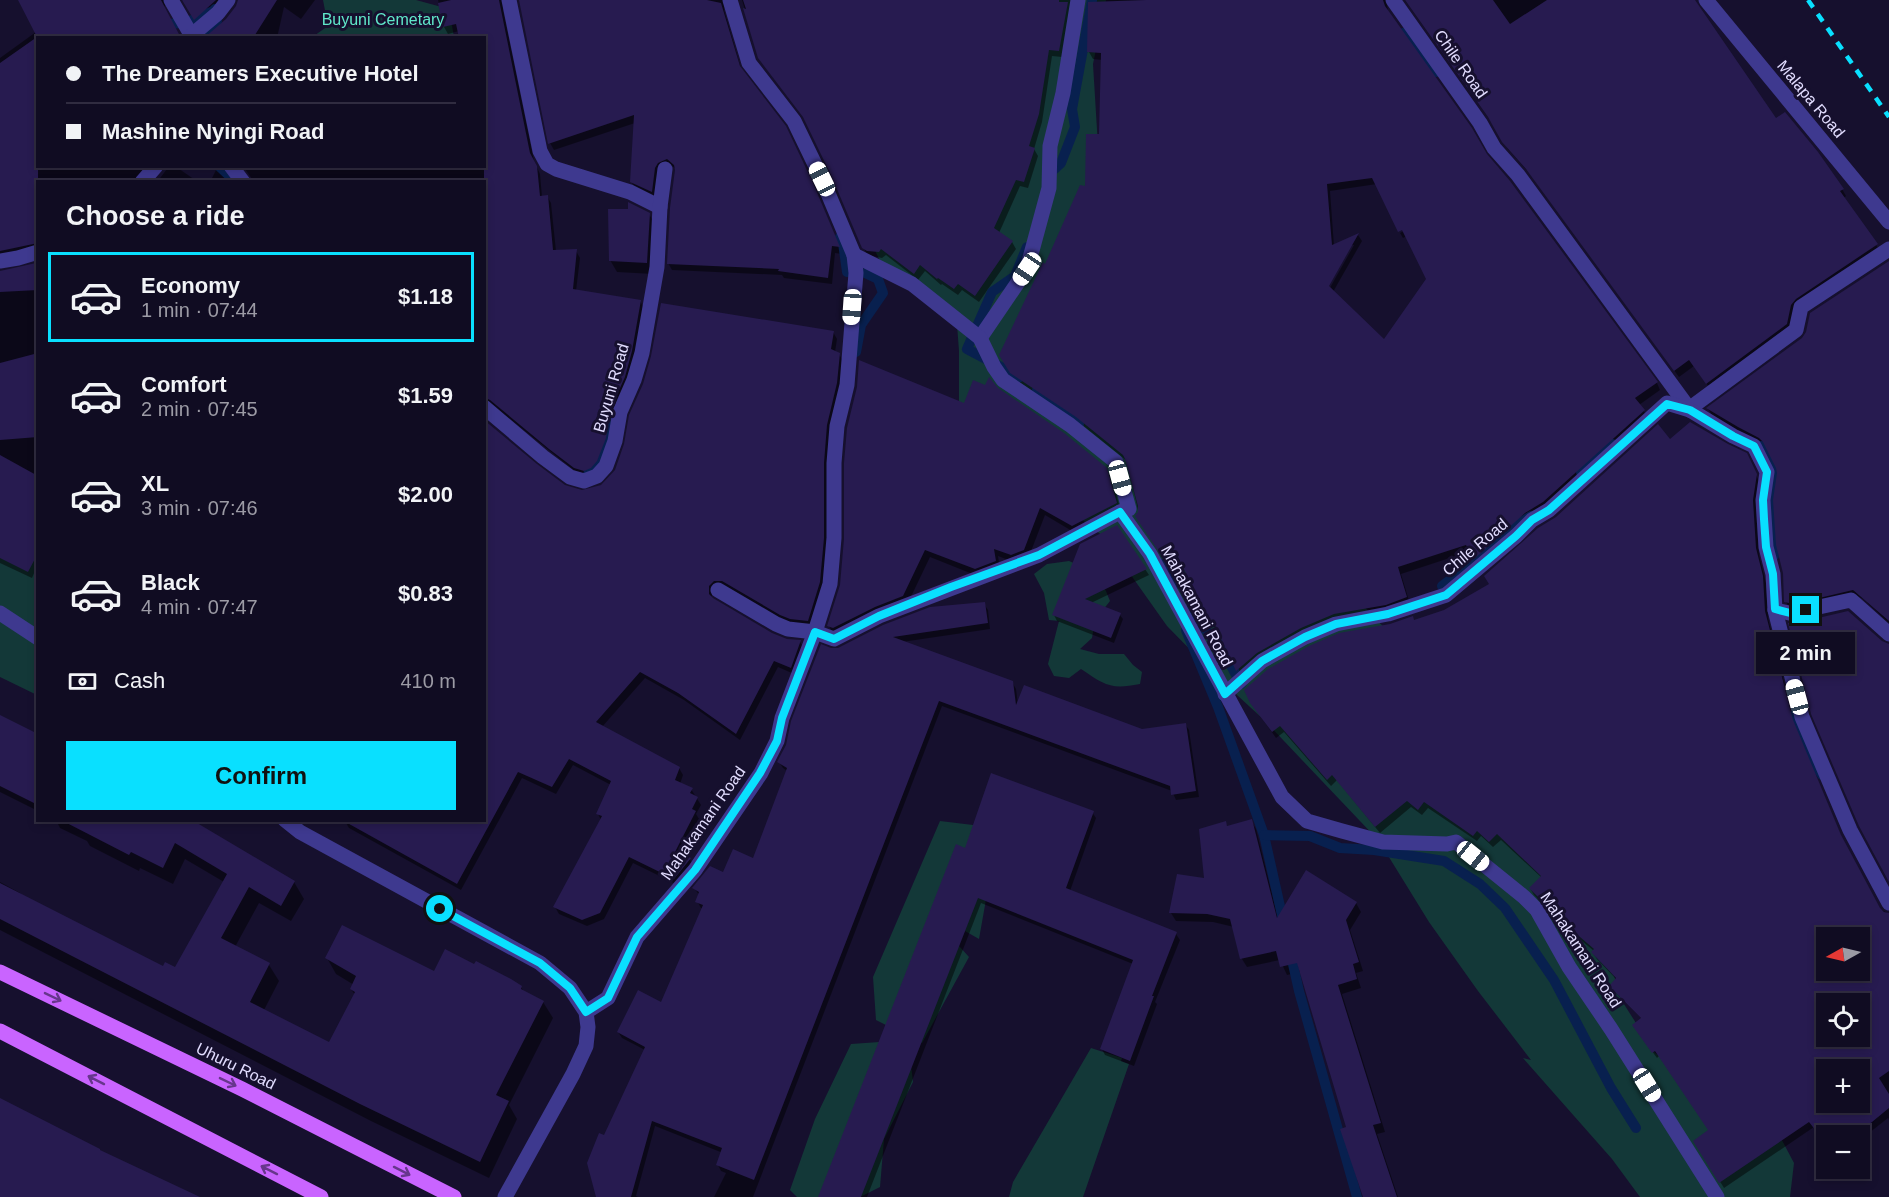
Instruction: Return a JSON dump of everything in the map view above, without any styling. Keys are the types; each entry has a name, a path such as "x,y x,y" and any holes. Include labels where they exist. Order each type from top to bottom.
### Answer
{"main road":[{"name":"Uhuru Road","path":"0,972 242,1089 454,1197"},
{"path":"0,1030 321,1197"}],"street":[{"path":"171,0 193,36 218,14 228,0"},
{"path":"509,0 540,151 547,164 556,169 630,192 660,207"},
{"name":"Mahakamani Road","path":"586,1012 608,998 637,937 695,870 760,773 777,741 782,718 815,632 830,584 834,538 834,463 837,426 847,385 856,273 854,255 822,179 794,122 749,63 730,0"},
{"path":"980,338 1027,269 1049,189 1050,146 1063,93 1078,0"},
{"name":"Chile Road","path":"1393,0 1480,123 1494,148 1518,175 1690,410"},
{"name":"Malapa Road","path":"1706,0 1889,222"},
{"path":"143,180 154,168"},
{"name":"Buyuni Road","path":"486,409 570,477 584,481 597,476 606,466 615,441 620,412 634,381 642,353 657,267 660,207 665,169"},
{"path":"1690,410 1796,330 1801,307 1889,249"},
{"path":"0,261 36,253"},
{"path":"718,590 776,624 788,629 815,632 834,639 889,612 1039,555 1129,509 1116,462 1070,425 1004,380 994,367 980,338 912,284 854,255"},
{"name":"Chile Road","path":"1225,694 1262,661 1305,637 1336,624 1388,614 1446,595 1532,520 1549,510 1667,404 1690,410 1754,446 1767,472 1763,500 1766,547 1773,574 1775,609 1802,717 1850,830 1889,903"},
{"name":"Mahakamani Road","path":"1120,512 1150,554 1282,797 1307,821 1383,842 1456,842 1524,897 1537,910 1569,967 1717,1197"},
{"path":"1775,609 1794,614 1851,600 1889,634"},
{"path":"0,613 36,637"},
{"path":"288,822 300,832 540,963 570,988 586,1012 588,1027 586,1046 505,1197"}],"green space":[{"name":"Buyuni Cemetary","path":"323,0 416,0 449,9 454,36 314,36 328,26"},
{"path":"757,0 1106,0 1093,64 1098,146 1305,526 1368,611 1426,670 1596,918 1622,1001 1655,1053 1775,1127 1794,1163 1790,1197 1640,1197 1612,1159 1523,1058 1531,1060 1429,922 1379,841 1263,719 1167,626 1104,537 1070,510 959,404 956,311 889,279 812,123"},
{"path":"0,541 34,560 36,695 0,677"},
{"path":"1069,561 1096,575 1110,601 1095,620 1092,638 1080,649 1099,654 1124,654 1142,672 1140,684 1108,685 1081,669 1069,678 1054,676 1048,664 1059,621 1049,620 1044,593 1034,574 1047,564"},
{"path":"940,821 973,825 995,849 979,939 965,931 950,936 969,957 922,1043 876,1020 873,977"},
{"path":"908,1040 913,1082 884,1139 880,1187 860,1197 797,1197 790,1190 815,1119 851,1044"},
{"path":"1091,1048 1122,1058 1121,1061 1129,1064 1083,1197 1009,1197 1013,1182"}],"building":[{"path":"18,0 161,0 180,36 36,36"},
{"path":"182,0 216,0 194,20"},
{"path":"238,0 277,0 254,36 206,36 226,19"},
{"path":"451,0 499,0 530,153 537,166 540,196 548,195 553,250 577,249 573,289 641,300 632,351 625,377 611,408 606,438 597,461 591,468 584,471 574,468 486,398 486,180 484,180 484,168 486,168 486,36 459,36 456,24 443,27 438,3"},
{"path":"519,0 707,0 721,3 740,66 786,126 840,247 832,246 828,278 778,271 779,269 667,264 674,165 667,159 658,163 655,168 652,192 630,182 634,115 548,144"},
{"path":"743,0 1059,0 1059,2 1068,2 1059,51 1049,50 1039,114 1029,146 1035,148 1024,182 1016,180 994,228 1013,241 975,296 958,284 954,289 920,265 914,274 881,249 879,252 862,248 803,117 758,58 743,8 746,9"},
{"path":"1383,0 1472,128 1487,154 1510,181 1658,382 1635,398 1645,410 1543,502 1525,513 1474,559 1466,545 1398,567 1407,597 1386,605 1334,614 1301,628 1257,653 1236,671 1213,621 1210,622 1177,555 1165,561 1135,516 1138,506 1123,455 1076,417 1010,373 999,355 1043,262 1045,264 1080,185 1085,186 1086,134 1099,134 1101,53 1087,52 1088,2","holes":["1372,178 1398,232 1402,230 1426,279 1384,339 1329,286 1359,233 1332,245 1327,184"]},
{"path":"1405,0 1493,0 1510,24 1547,0 1695,0 1776,118 1785,112 1818,152 1844,189 1840,191 1878,244 1796,299 1791,305 1787,324 1706,384 1689,360 1674,371 1526,169 1502,142 1488,117"},
{"path":"36,38 36,168 38,168 38,180 36,180 36,243 0,251 0,63"},
{"path":"628,202 650,213 647,263 609,261 608,209 628,209"},
{"path":"1889,261 1889,621 1853,590 1794,604 1784,602 1783,573 1776,545 1773,500 1776,468 1759,438 1706,408 1802,338 1806,332 1810,313"},
{"path":"36,263 36,290 0,292 0,271"},
{"path":"661,303 834,331 831,349 840,353 837,383 827,425 824,463 824,538 820,582 808,621 790,619 780,615 722,581 714,581 709,586 709,594 713,598 772,633 787,639 801,640 791,668 774,661 736,734 678,693 640,672 596,722 680,767 675,780 693,788 690,793 698,797 692,809 696,811 675,852 691,858 674,879 629,857 600,913 582,920 553,907 602,816 596,814 611,781 569,759 552,787 518,772 457,884 346,822 486,822 486,422 565,485 582,490 601,485 615,470 624,444 629,415 643,384"},
{"path":"36,354 36,437 0,440 0,363"},
{"path":"859,360 964,403 973,380 985,385 989,377 998,388 1064,433 1107,468 1117,503 1072,526 1040,508 1024,550 1011,555 994,549 996,561 975,569 925,550 903,596 833,628 827,626 840,585 844,539 844,463 847,428 857,387"},
{"path":"1690,422 1747,453 1757,474 1753,500 1756,548 1763,576 1765,611 1793,720 1841,835 1880,908 1889,913 1889,1071 1879,1078 1889,1094 1889,1108 1868,1125 1816,1125 1816,1131 1809,1122 1719,1183 1693,1141 1708,1130 1655,1051 1652,1053 1632,1025 1641,1018 1609,986 1616,978 1591,952 1594,949 1529,888 1541,876 1497,834 1489,842 1477,831 1473,836 1424,802 1418,810 1407,801 1375,827 1332,775 1327,780 1280,726 1272,732 1250,703 1244,690 1268,669 1309,646 1339,633 1390,624 1413,616 1414,620 1444,610 1489,584 1484,576 1538,528 1556,517 1658,424 1670,439"},
{"path":"0,455 36,475 36,557 28,572 0,558"},
{"path":"1117,525 1147,569 1085,599 1121,613 1111,638 1052,615 1080,544"},
{"path":"985,602 988,623 893,637 1013,681 1016,705 1024,685 1142,729 1186,723 1196,791 1171,795 1170,786 939,701 754,1180 716,1165 722,1148 652,1121 631,1197 596,1197 587,1163 599,1133 604,1135 645,1047 617,1032 638,990 661,1002 703,905 695,902 699,892 692,888 710,866 723,872 733,849 753,858 787,768 777,762 786,745 791,721 821,644 838,648 883,625 930,607"},
{"path":"1848,611 1882,641 1889,644 1889,882 1859,826 1811,714 1788,623"},
{"path":"0,715 36,733 36,804 0,786"},
{"path":"991,773 1094,811 1066,888 1177,932 1130,1061 1100,1049 1133,960 978,898 861,1197 818,1197 956,844 965,848"},
{"path":"1252,819 1277,918 1306,870 1357,902 1346,920 1359,962 1353,964 1357,979 1338,985 1381,1123 1373,1125 1397,1197 1363,1197 1340,1129 1346,1127 1297,963 1280,967 1276,951 1240,959 1230,919 1207,914 1169,913 1177,874 1204,878 1199,829 1226,821 1227,826"},
{"path":"65,822 195,822 295,881 281,906 249,887 221,938 270,963 250,1002 329,1042 355,992 350,989 356,976 325,958 342,925 434,971 445,949 474,964 476,961 511,979 522,986 521,989 544,1001 496,1095 509,1101 480,1162 360,1104 0,919 0,883 163,966 165,962 175,967 227,874 175,843 163,868 131,852 129,855"},
{"path":"0,1098 100,1150 200,1197 0,1197"}],"waterway":[{"path":"1048,175 1061,163 1075,127 1072,109 1092,0"},
{"path":"165,24 185,23 215,9"},
{"path":"205,36 217,21"},
{"path":"1403,33 1436,72"},
{"path":"221,168 234,180"},
{"path":"840,237 847,272"},
{"path":"1020,377 967,349 992,292 1015,276 1027,247"},
{"path":"856,352 861,325 883,293 878,279 865,273"},
{"path":"1037,390 1079,424"},
{"path":"588,474 595,468 614,419"},
{"path":"1581,472 1612,444"},
{"path":"1761,446 1773,460 1776,478 1772,506 1775,521 1774,556"},
{"path":"1442,586 1483,555 1500,535 1531,516"},
{"path":"1166,544 1201,625 1221,647 1242,683"},
{"path":"1166,562 1173,586"},
{"path":"1186,630 1218,707 1264,835 1284,924"},
{"path":"1794,715 1804,751 1822,775"},
{"path":"1264,835 1310,836 1340,848 1374,850 1444,861 1480,884 1505,908 1554,980 1611,1088 1636,1128"},
{"path":"1290,951 1299,991 1357,1197"}],"railway":[{"path":"1808,0 1889,117"}],"route":[{"path":"440,909 540,963 570,988 586,1012 608,998 637,937 695,870 760,773 777,741 782,718 815,632 834,639 879,616 1039,555 1120,512 1150,554 1225,694 1262,661 1305,637 1336,624 1388,614 1446,595 1532,520 1549,510 1667,404 1690,410 1754,446 1767,472 1763,500 1764,519 1766,547 1773,574 1775,609 1794,614 1806,610"}]}
